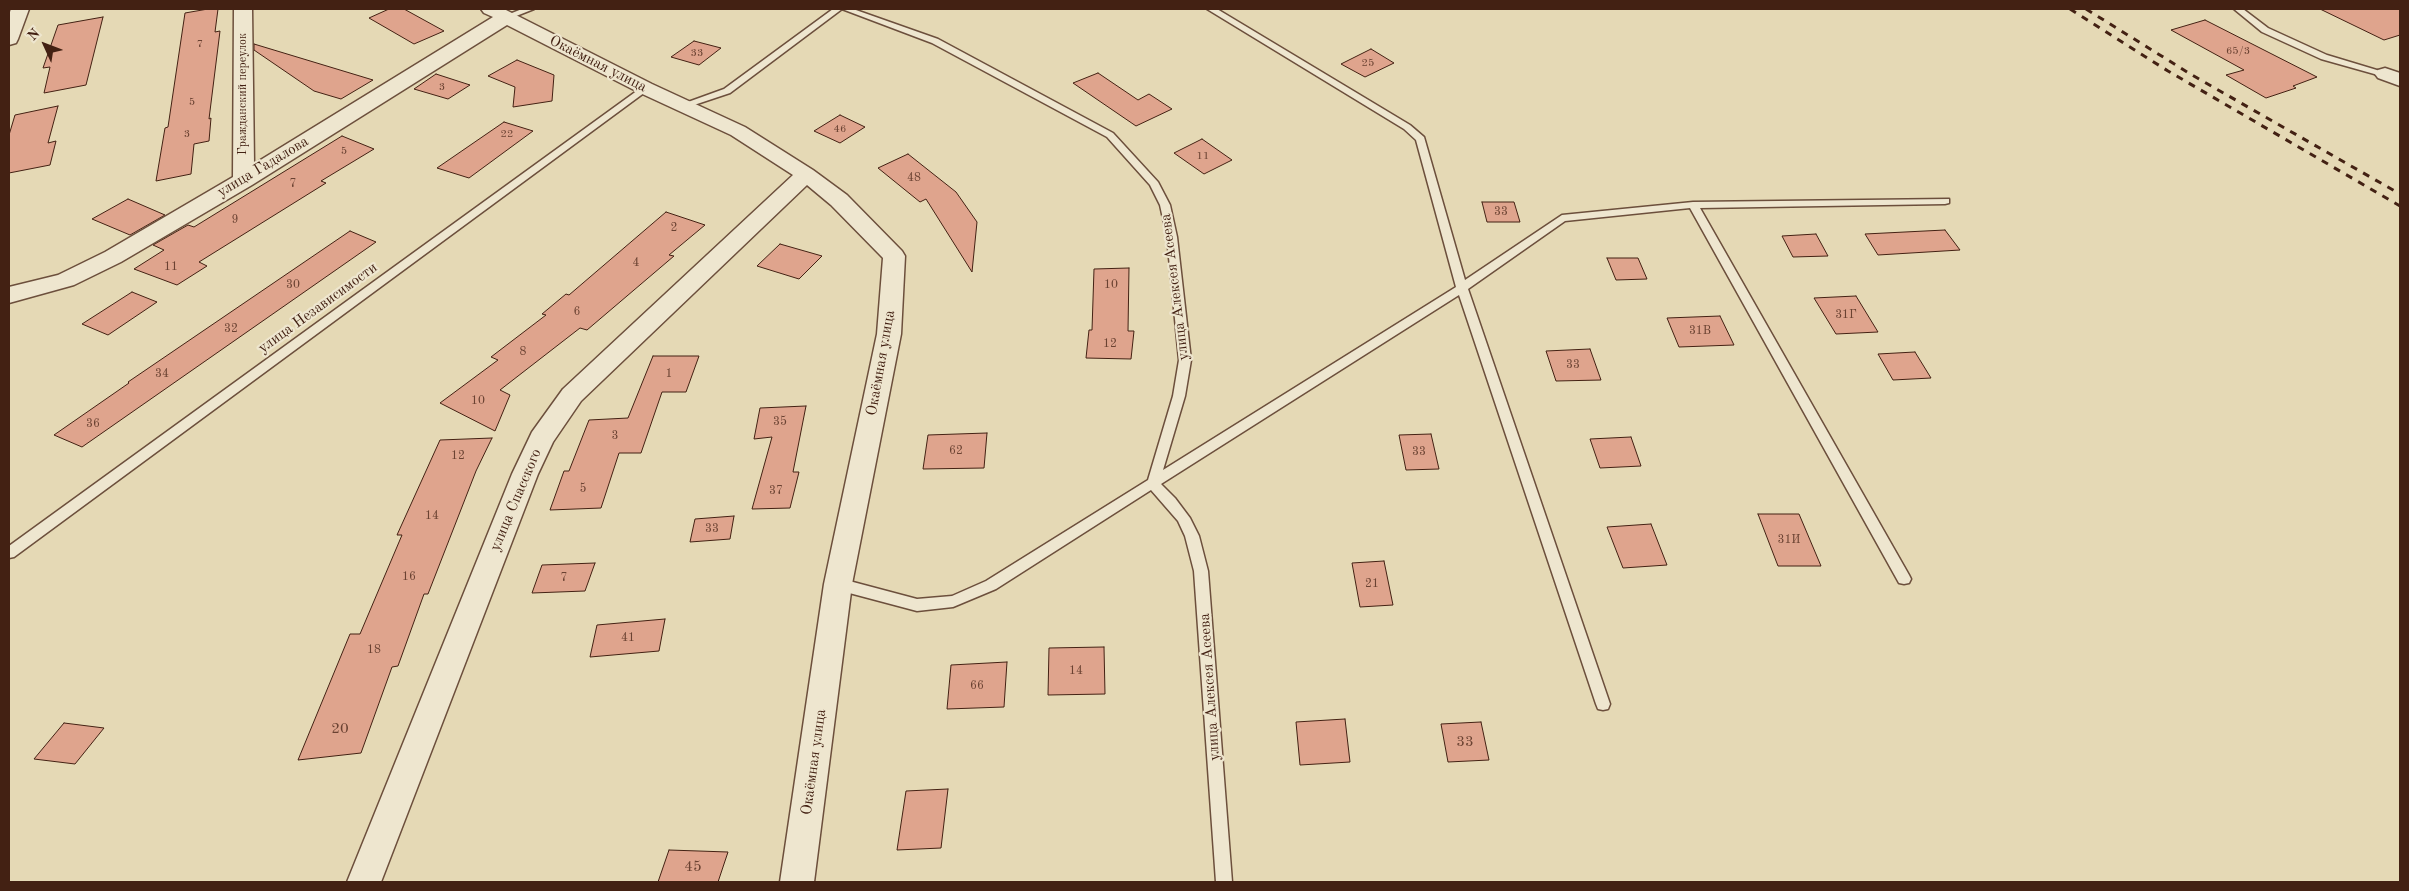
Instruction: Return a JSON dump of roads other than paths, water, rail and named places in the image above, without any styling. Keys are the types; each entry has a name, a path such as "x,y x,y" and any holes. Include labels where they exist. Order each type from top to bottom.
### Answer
{"street":[{"path":"9,39 20,9"},
{"name":"Гражданский переулок","path":"243,9 244,180"},
{"name":"улица Гадалова","path":"9,295 66,280 113,257 244,180 498,13"},
{"name":"Окаёмная улица","path":"498,13 645,88 738,131 806,174 864,223 894,256 889,334 838,584 797,882"},
{"name":"улица Спасского","path":"364,882 524,474 541,440 572,395 806,174"}],"lane":[{"path":"498,13 530,9"},
{"path":"682,106 727,91 838,9"},
{"name":"улица Алексея Асеева","path":"846,9 935,41 1110,135 1154,184 1165,205 1172,237 1185,360 1179,396 1153,484 1183,518 1192,536 1201,571 1224,882"},
{"path":"1211,9 1407,127 1421,139 1462,288 1603,704"},
{"path":"2238,9 2265,30 2324,57 2392,77"},
{"name":"улица Независимости","path":"9,553 645,88"},
{"path":"838,584 917,605 953,601 991,585 1462,288 1562,218 1693,206 1945,201"},
{"path":"1693,206 1904,579"}],"railway":[{"path":"2070,9 2168,71 2400,206"},
{"path":"2086,9 2192,75 2400,194"}]}
